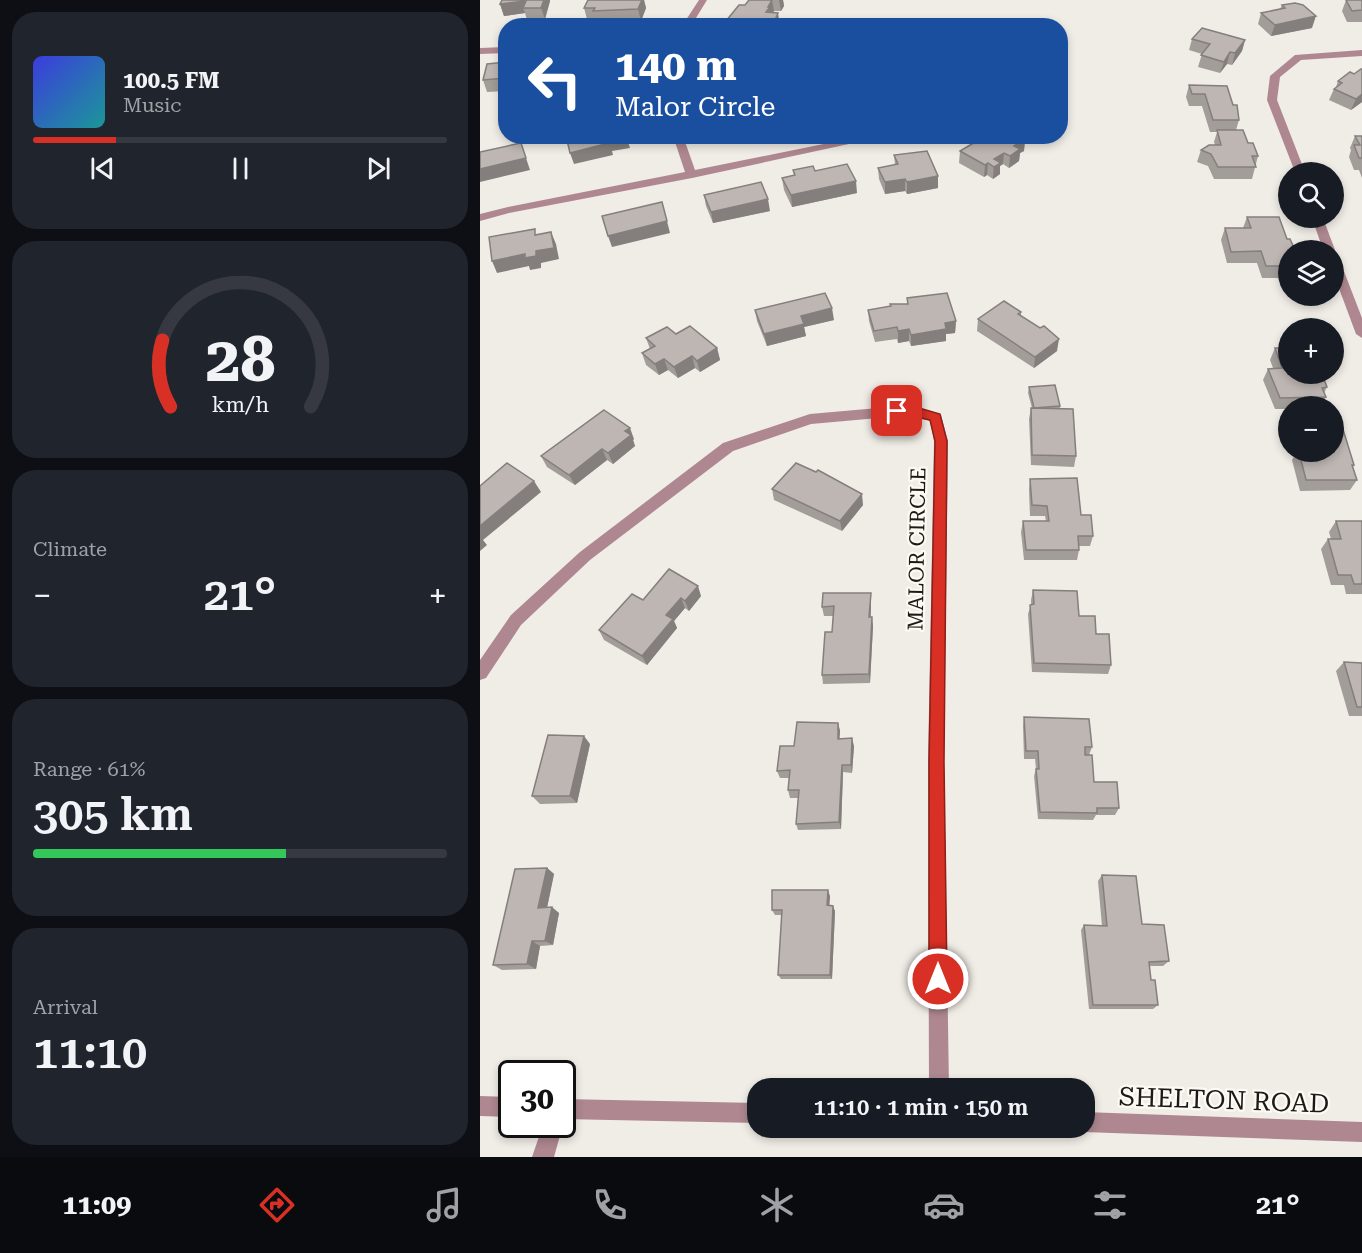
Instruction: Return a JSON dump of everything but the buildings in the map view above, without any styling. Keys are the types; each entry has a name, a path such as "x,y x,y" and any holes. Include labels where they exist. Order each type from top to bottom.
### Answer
{"street":[{"path":"691,18 703,0"},
{"path":"480,51 498,50"},
{"path":"1296,162 1272,100 1275,75 1298,57 1362,54"},
{"path":"681,144 692,175"},
{"path":"480,218 507,210 843,144"},
{"path":"1344,287 1362,334"},
{"name":"MALOR CIRCLE","path":"480,673 516,620 585,555 728,447 810,419 912,410 936,418 941,441 936,762 939,1078"},
{"path":"480,1106 498,1107"},
{"path":"576,1109 747,1113"},
{"name":"SHELTON ROAD","path":"1095,1122 1362,1132"},
{"path":"543,1157 549,1138"}],"route":[{"path":"897,411 912,410 936,418 941,441 936,762 938,979"}]}
